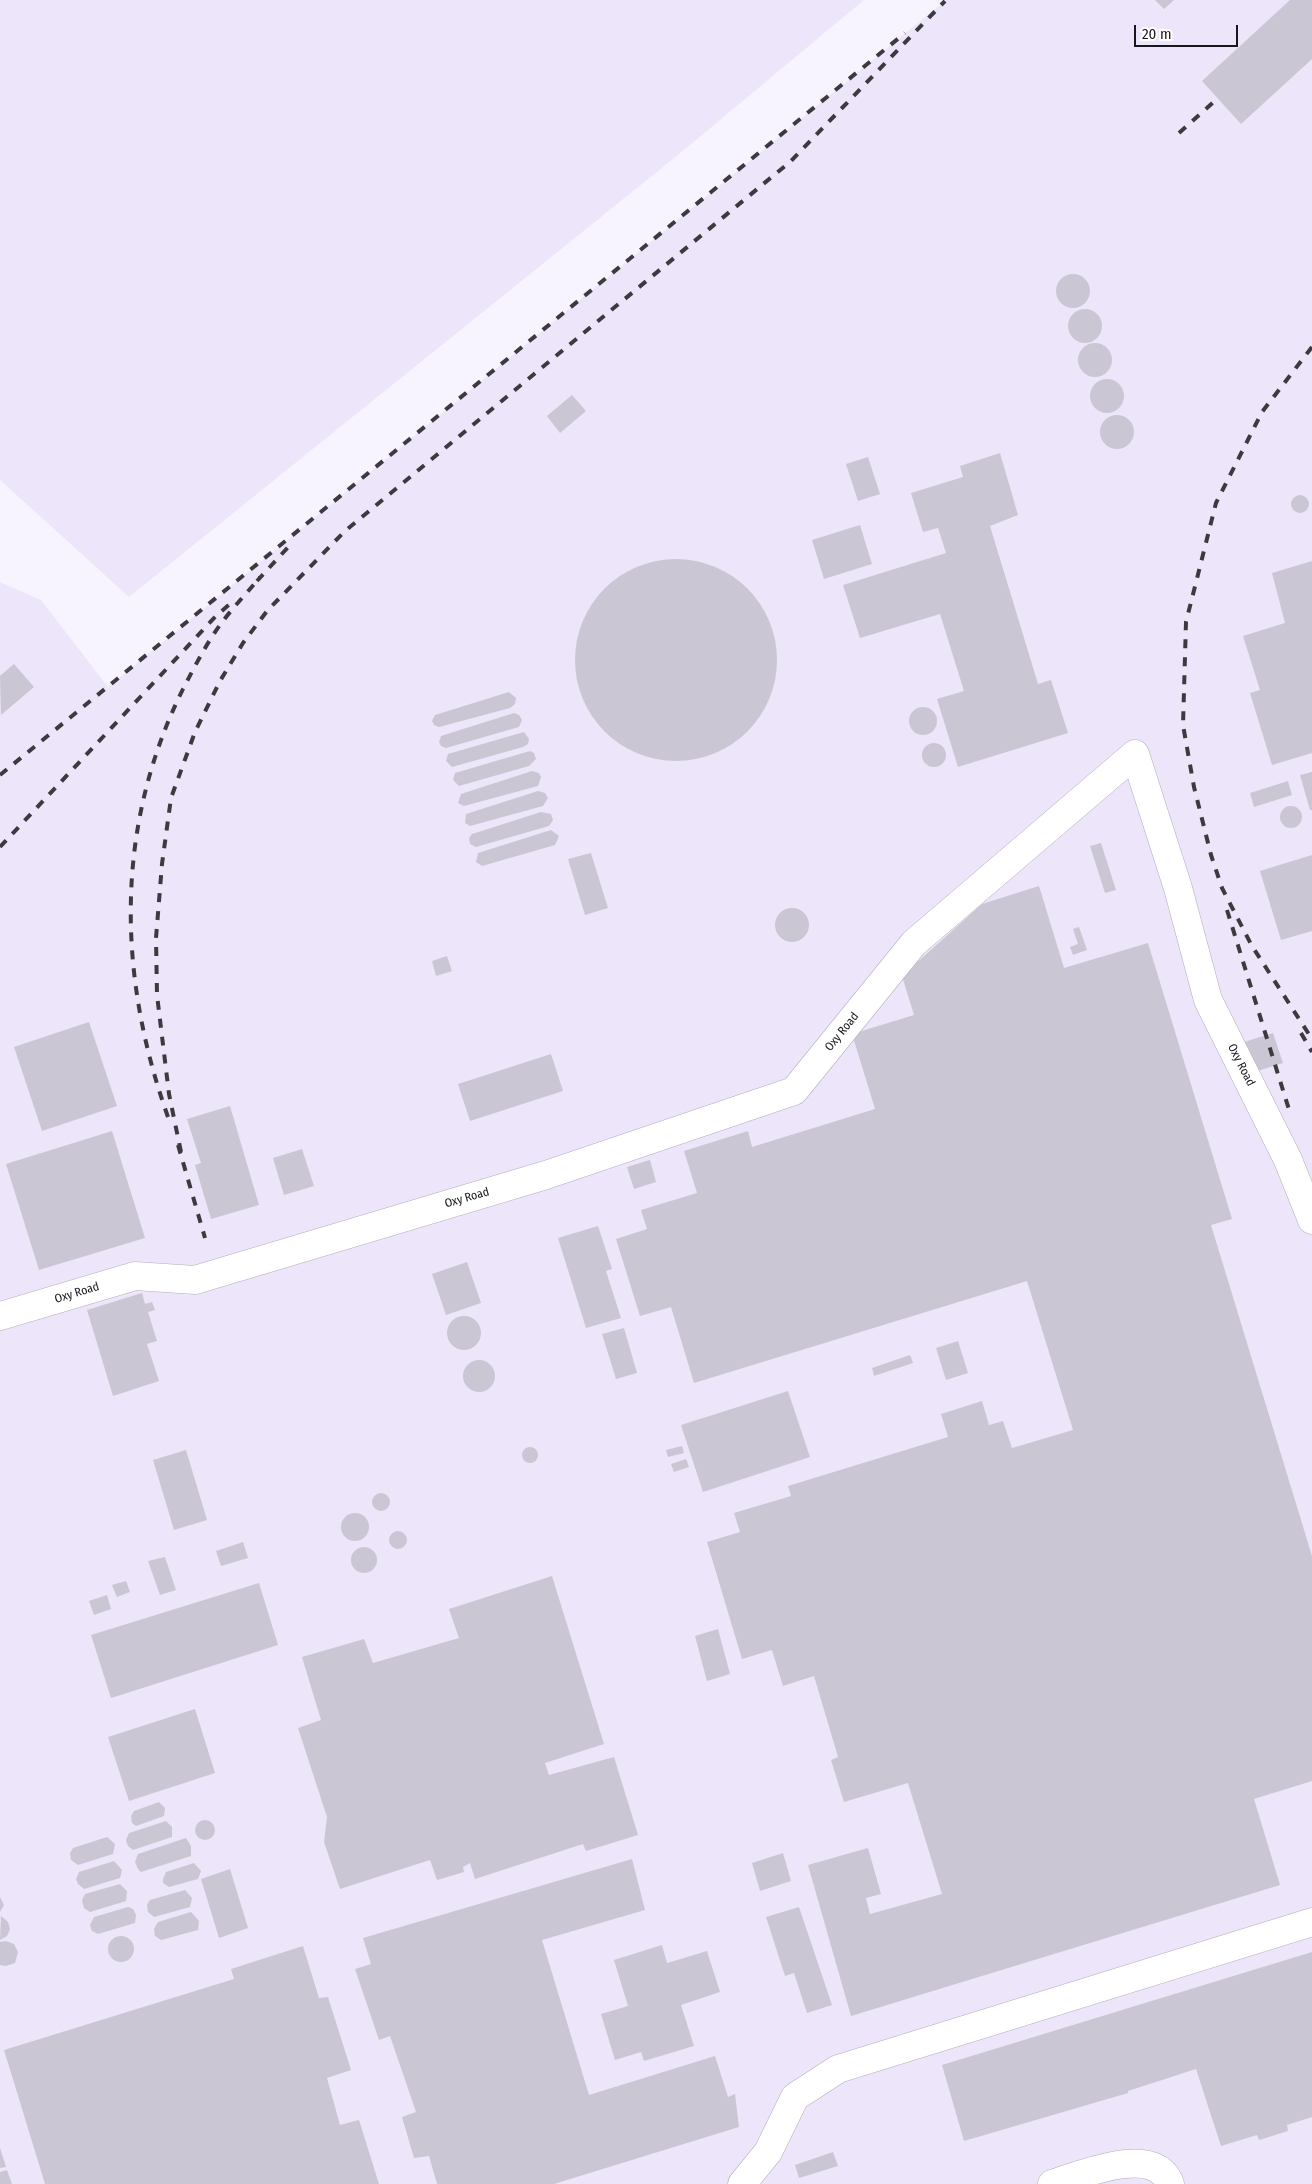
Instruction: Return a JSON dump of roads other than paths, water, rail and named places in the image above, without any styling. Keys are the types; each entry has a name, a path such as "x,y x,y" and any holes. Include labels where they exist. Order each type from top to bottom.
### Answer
{"street":[{"name":"Oxy Road","path":"0,1316 135,1276 195,1280 546,1175 794,1091 914,943 1135,754 1178,888 1208,1000 1288,1160 1312,1220"},
{"path":"742,2184 768,2152 795,2097 838,2069 1312,1922"},
{"path":"1052,2184 1117,2164 1153,2166 1167,2175 1170,2184"}],"railway":[{"path":"181,1152 169,1094 157,995 156,938 162,864 171,798 195,732 220,681 243,643 267,611 345,531 791,161 945,1"},
{"path":"0,775 905,33"},
{"path":"1179,133 1218,98"},
{"path":"1312,347 1262,412 1216,503 1186,622 1183,725 1194,787 1211,855 1222,888 1252,946 1312,1039"},
{"path":"257,581 291,544"},
{"path":"168,1117 151,1063 139,1009 132,955 131,901 135,847 145,794 161,741 183,689 217,629 260,577"},
{"path":"0,847 216,616 232,602"},
{"path":"1227,910 1291,1116"},
{"path":"1301,1033 1312,1052"},
{"path":"178,1145 205,1238"}]}
